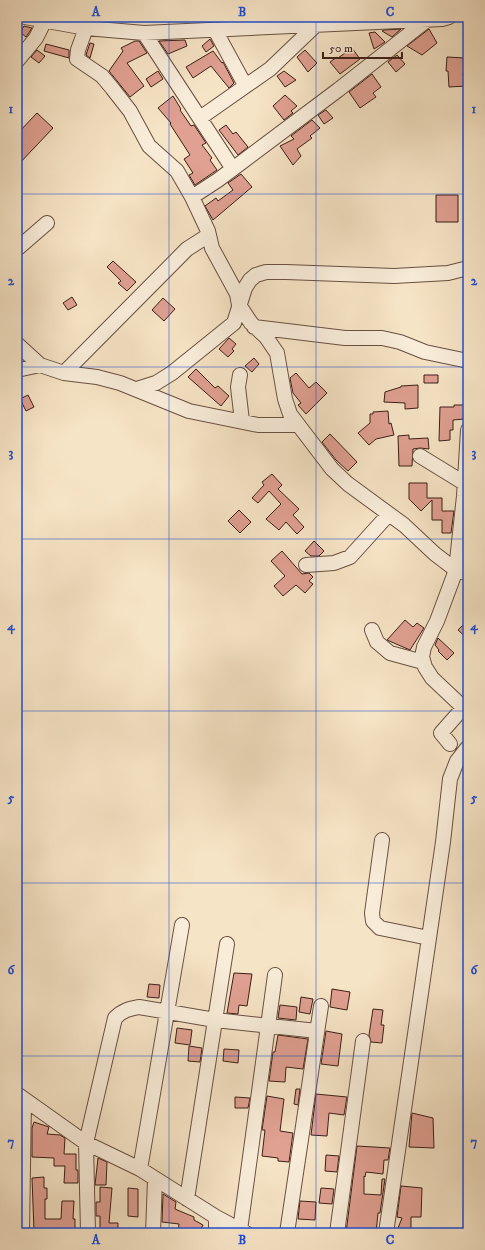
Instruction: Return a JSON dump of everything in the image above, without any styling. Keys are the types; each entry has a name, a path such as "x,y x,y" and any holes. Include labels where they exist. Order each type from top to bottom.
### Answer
{"street":[{"path":"24,17 86,28 144,33 215,30 255,26 427,20 449,17"},
{"path":"17,62 36,38 42,19"},
{"path":"192,197 233,169 338,90 427,20"},
{"path":"200,118 270,69 316,25"},
{"path":"86,28 78,50 77,59 102,76 130,111 146,142 177,170 192,197 209,235 212,248 237,294 239,304 251,322 258,328 277,354 280,364 285,399 290,414 332,469 388,515 404,525 446,564 462,571"},
{"path":"215,30 246,85"},
{"path":"144,33 233,169"},
{"path":"17,249 47,223"},
{"path":"64,373 186,250 209,235"},
{"path":"137,389 156,383 172,373 234,323 239,304 250,280 256,275 266,272 394,276 448,273 468,268"},
{"path":"234,323 258,328 345,338 382,338 400,342 425,352 468,361"},
{"path":"17,344 40,365 64,373 97,377 137,389 167,403 189,411 258,425 298,425"},
{"path":"17,370 40,365"},
{"path":"240,375 238,387 242,421"},
{"path":"450,744 441,733 466,710 432,678 423,662 424,647 462,571 464,483 468,430"},
{"path":"420,456 464,483"},
{"path":"306,565 334,563 350,557 388,515"},
{"path":"372,630 377,642 390,653 423,662"},
{"path":"386,1233 429,938 450,779 457,761 468,747"},
{"path":"382,840 372,913 373,921 380,928 429,938"},
{"path":"140,1169 182,925"},
{"path":"187,1200 227,944"},
{"path":"21,1096 86,1142 140,1169 154,1180 187,1200 243,1231 275,975"},
{"path":"287,1233 321,1006"},
{"path":"88,1233 86,1142 115,1018 127,1009 140,1007 215,1020 317,1031"},
{"path":"337,1233 363,1041"},
{"path":"21,1096 20,1218 22,1233"},
{"path":"154,1180 154,1233"},
{"path":"216,1217 216,1233"}],"building":[{"path":"24,26 32,28 26,37 20,32"},
{"path":"401,29 392,37 382,31 384,30"},
{"path":"429,29 437,43 422,55 407,46"},
{"path":"375,32 385,42 374,49 369,33"},
{"path":"210,39 214,46 206,52 202,46"},
{"path":"185,40 187,46 168,54 159,41"},
{"path":"135,41 139,41 147,53 127,63 144,86 130,97 109,71 123,51 121,48"},
{"path":"90,43 94,44 90,58 86,55"},
{"path":"46,44 69,50 69,58 44,51"},
{"path":"352,48 360,59 340,74 330,62"},
{"path":"37,50 45,56 39,63 31,57"},
{"path":"305,50 317,63 308,72 297,57"},
{"path":"213,51 222,63 223,62 234,83 229,88 211,66 193,78 186,67"},
{"path":"397,55 405,64 396,72 388,62"},
{"path":"447,57 465,58 463,76 467,76 467,86 449,87 448,71 446,71"},
{"path":"158,71 163,79 151,87 146,79"},
{"path":"284,71 296,80 285,87 277,76"},
{"path":"372,74 381,87 373,93 376,97 360,108 349,92"},
{"path":"285,95 297,106 291,111 293,113 284,120 273,106"},
{"path":"173,96 181,109 180,110 191,126 194,125 206,143 202,145 212,158 210,160 217,170 195,185 189,175 193,173 184,159 190,155 170,124 171,123 158,108"},
{"path":"326,110 333,118 324,124 318,115"},
{"path":"37,113 53,128 17,166 17,134"},
{"path":"312,120 320,128 310,136 312,138 297,149 301,156 293,165 280,146 294,139 291,136"},
{"path":"226,125 233,134 236,132 248,147 238,155 219,130"},
{"path":"241,174 252,187 213,220 205,206 216,198 218,201 233,190 228,183"},
{"path":"436,195 458,195 458,222 436,222"},
{"path":"113,261 136,282 127,291 118,283 121,281 107,267"},
{"path":"72,297 77,305 68,310 63,303"},
{"path":"163,298 175,309 164,321 152,310"},
{"path":"229,338 236,344 232,349 234,351 228,357 219,349"},
{"path":"254,358 259,364 252,372 245,366"},
{"path":"196,369 215,388 218,386 229,396 221,406 188,377"},
{"path":"296,373 309,388 316,382 327,393 306,414 298,405 301,403 293,393 290,378"},
{"path":"424,375 438,375 438,383 424,383"},
{"path":"418,385 418,408 405,409 405,403 384,402 385,392 401,386"},
{"path":"28,395 34,407 26,411 20,399"},
{"path":"454,405 464,405 464,419 453,420 453,430 450,430 450,440 439,441 440,407 454,407"},
{"path":"388,411 389,424 391,423 394,435 376,439 369,445 358,433 370,423 370,414 373,414 373,412"},
{"path":"330,434 357,462 348,471 336,460 322,442"},
{"path":"409,435 409,439 428,438 429,449 413,449 412,466 399,466 398,436"},
{"path":"272,474 282,485 278,489 299,509 293,515 304,527 297,534 286,522 279,530 266,519 281,504 269,491 258,503 252,498 264,485 262,482"},
{"path":"409,483 427,483 427,498 442,498 442,511 454,511 451,533 442,533 442,520 432,520 432,500 421,511 409,499"},
{"path":"239,510 251,522 240,533 228,521"},
{"path":"314,541 324,551 319,556 311,556 305,551"},
{"path":"282,551 302,574 309,573 313,577 309,581 313,584 305,593 296,585 283,596 274,586 285,576 271,561"},
{"path":"405,620 413,627 417,623 424,628 410,650 387,640"},
{"path":"468,620 468,639 458,630"},
{"path":"438,638 454,653 447,660 438,651 439,650 435,645"},
{"path":"234,973 252,974 247,1006 239,1005 238,1014 227,1013"},
{"path":"149,984 160,985 159,998 147,997"},
{"path":"332,989 350,992 347,1010 330,1007"},
{"path":"301,997 313,999 310,1014 299,1012"},
{"path":"280,1005 297,1007 296,1020 278,1018"},
{"path":"373,1009 383,1010 381,1025 384,1025 382,1043 371,1042 369,1035"},
{"path":"177,1028 192,1030 190,1045 175,1043"},
{"path":"326,1031 342,1034 338,1066 321,1064"},
{"path":"278,1035 308,1039 303,1069 286,1067 285,1082 269,1081 273,1052 275,1052"},
{"path":"189,1046 202,1048 200,1062 188,1061"},
{"path":"224,1049 239,1050 238,1063 223,1061"},
{"path":"296,1089 300,1089 298,1105 294,1104"},
{"path":"316,1094 347,1097 344,1115 329,1113 327,1136 311,1135"},
{"path":"267,1096 284,1099 280,1131 293,1133 289,1162 278,1161 278,1158 262,1156 265,1130 262,1130"},
{"path":"235,1097 250,1098 248,1108 235,1108"},
{"path":"412,1113 433,1118 434,1148 409,1147"},
{"path":"34,1122 49,1127 47,1134 60,1135 65,1138 64,1154 76,1154 78,1183 64,1183 65,1166 54,1166 54,1158 32,1157 32,1128"},
{"path":"357,1146 390,1148 388,1160 384,1160 383,1174 366,1172 365,1177 364,1176 364,1194 381,1195 382,1179 385,1179 380,1213 378,1213 376,1233 346,1233"},
{"path":"326,1155 339,1156 337,1172 325,1171"},
{"path":"98,1158 107,1162 106,1185 95,1185"},
{"path":"44,1177 44,1188 47,1188 47,1199 45,1199 45,1219 61,1219 62,1201 74,1201 73,1219 75,1219 75,1232 34,1231 32,1178"},
{"path":"401,1186 422,1188 421,1217 411,1217 411,1233 396,1233 402,1218 397,1217"},
{"path":"100,1187 112,1188 109,1223 118,1223 118,1233 100,1233 100,1216 96,1216 96,1202 100,1202"},
{"path":"128,1188 138,1189 138,1217 128,1216"},
{"path":"321,1188 334,1189 332,1204 319,1203"},
{"path":"163,1194 176,1202 175,1209 194,1217 194,1220 203,1225 199,1233 178,1233 179,1224 162,1222"},
{"path":"300,1201 316,1202 315,1220 298,1219"}]}
